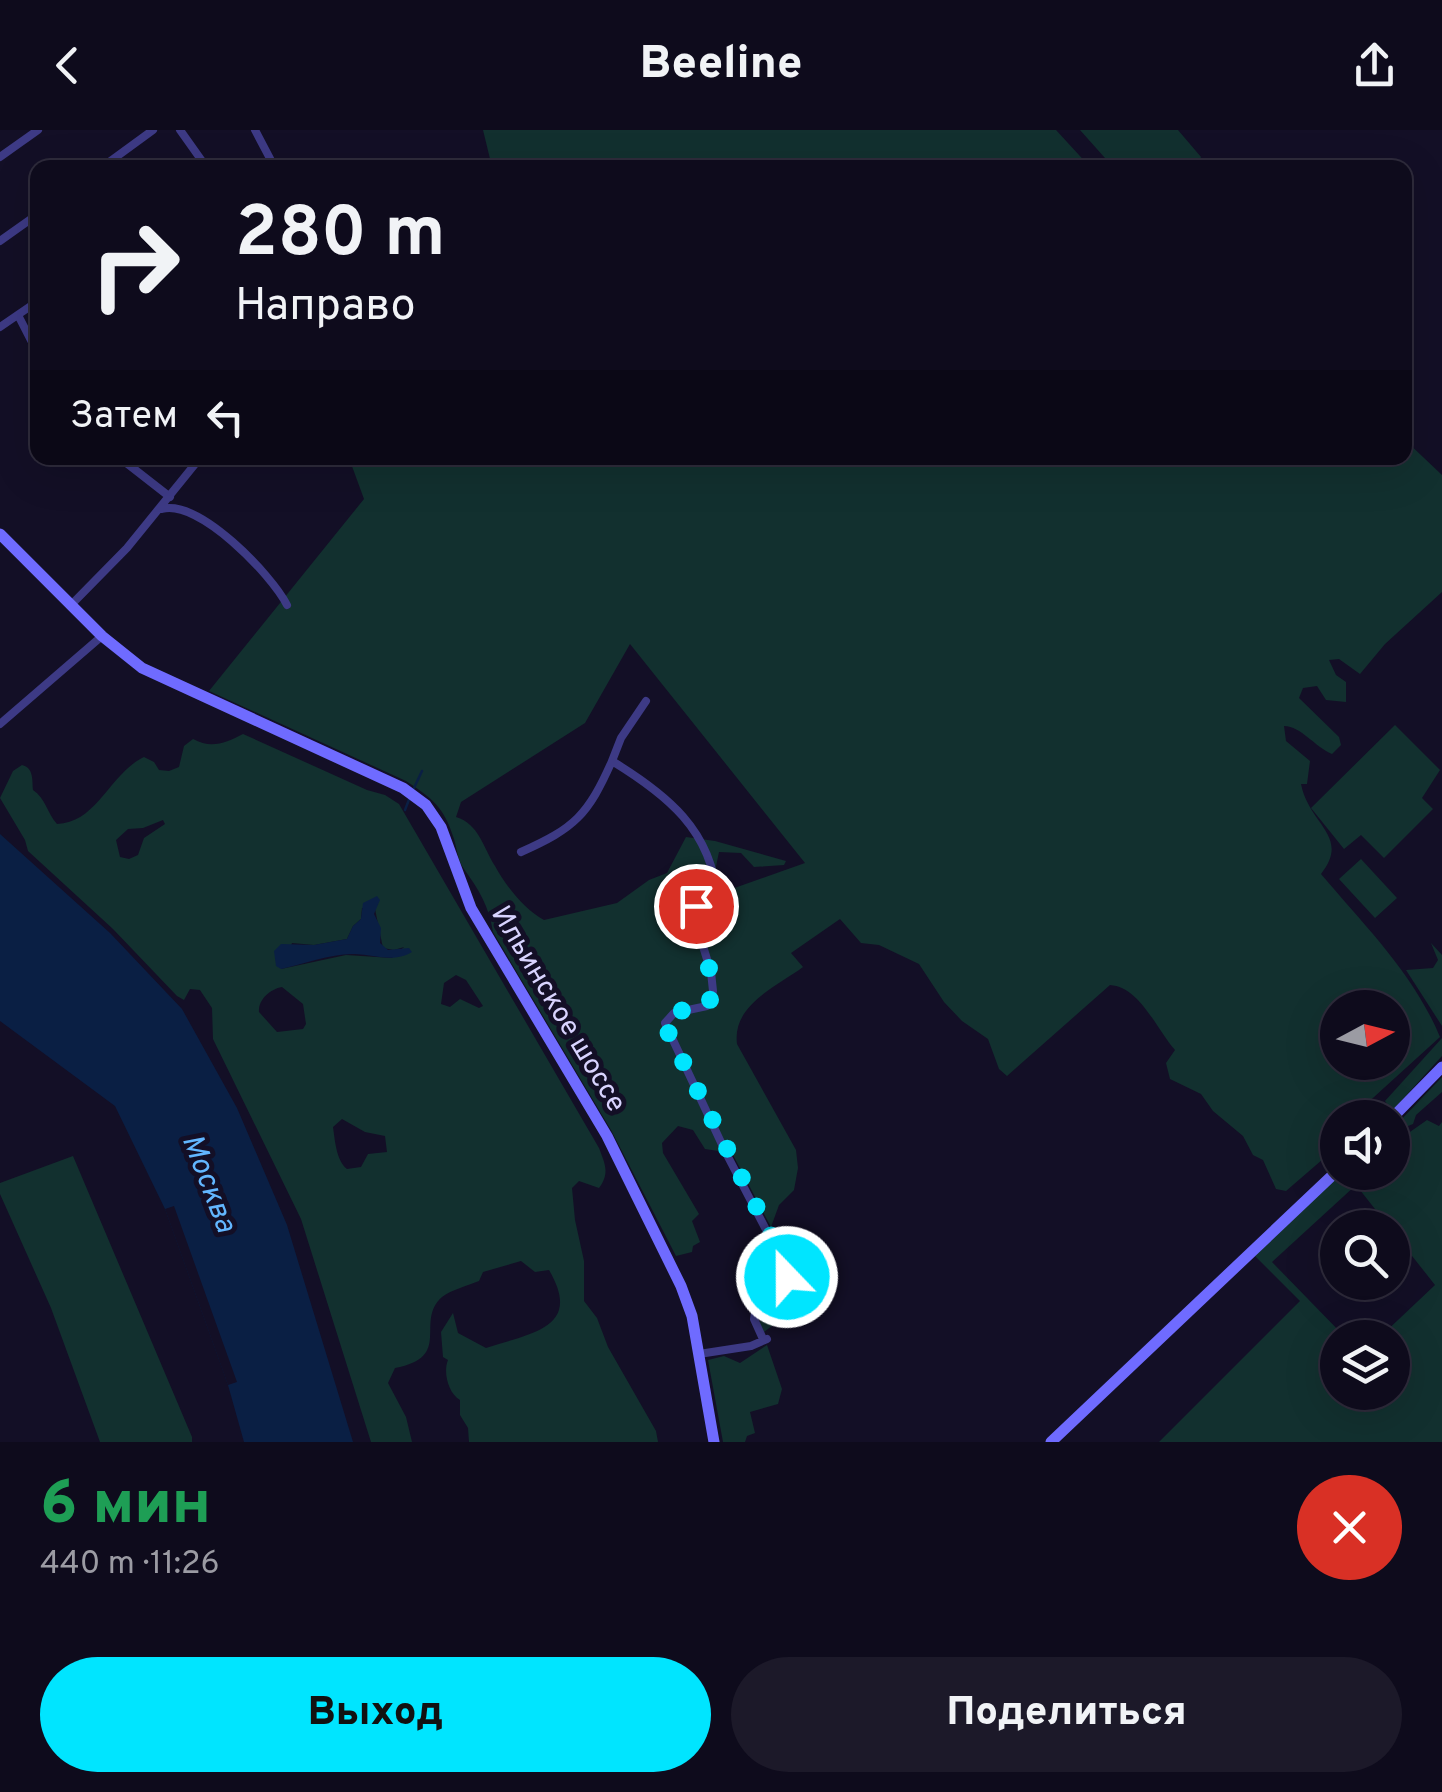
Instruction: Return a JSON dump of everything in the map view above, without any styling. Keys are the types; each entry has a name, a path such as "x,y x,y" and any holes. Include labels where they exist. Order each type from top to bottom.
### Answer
{"main road":[{"name":"Ильинское шоссе","path":"0,534 102,636 142,668 403,788 435,816 471,908 607,1136 681,1286 692,1316 714,1442"},
{"path":"1410,1100 1442,1067"},
{"path":"1051,1442 1320,1187"}],"street":[{"path":"0,157 38,130"},
{"path":"112,160 153,130"},
{"path":"180,130 201,160"},
{"path":"254,130 271,160"},
{"path":"0,241 30,220"},
{"path":"0,326 30,307"},
{"path":"18,315 30,338"},
{"path":"129,465 170,497"},
{"path":"71,605 127,548 195,465"},
{"path":"158,511 182,508 194,514 255,562 287,605"},
{"path":"0,724 102,636"},
{"path":"521,852 576,822 594,802 621,738 646,702"},
{"path":"612,762 658,789 692,826 716,880 717,898 696,906 693,914 714,991 707,1006 674,1012 666,1022 726,1153 786,1268 787,1277 776,1295 755,1312 754,1319 765,1339 751,1346 699,1354"}],"green space":[{"path":"483,130 1056,130 1084,160 490,160"},
{"path":"1080,130 1178,130 1201,157 1200,160 1107,160"},
{"path":"1412,447 1442,475 1442,592 1385,644 1360,674 1339,659 1329,660 1336,675 1346,682 1346,702 1326,700 1317,686 1303,688 1299,698 1339,737 1341,745 1332,754 1296,729 1284,726 1286,741 1310,761 1307,784 1301,784 1330,840 1332,850 1321,874 1402,971 1440,1037 1410,1064 1410,990 1320,990 1320,1080 1393,1080 1371,1100 1320,1100 1320,1162 1286,1191 1276,1189 1263,1160 1253,1155 1243,1136 1213,1111 1201,1094 1170,1079 1166,1063 1175,1050 1130,993 1110,985 1007,1076 999,1069 988,1039 944,1002 919,964 879,945 861,943 840,919 791,953 803,967 758,998 741,1018 737,1030 737,1044 796,1150 794,1190 779,1205 771,1227 732,1153 705,1149 693,1130 678,1126 662,1143 663,1153 699,1214 692,1221 700,1242 692,1252 676,1256 611,1130 493,932 486,906 462,866 450,828 436,805 406,781 209,691 364,499 352,465 1412,465","holes":["630,644 805,863 692,903 682,895 714,876 719,852 741,853 754,867 784,865 786,861 686,837 667,873 649,880 617,903 544,920 516,896 475,831 456,817 461,802 585,723"]},
{"path":"1395,725 1440,770 1422,798 1433,809 1384,858 1361,835 1344,849 1311,808"},
{"path":"243,734 399,804 599,1148 605,1173 599,1188 579,1181 572,1188 584,1261 584,1301 597,1318 608,1347 656,1431 658,1442 469,1442 468,1428 460,1415 460,1400 448,1382 448,1360 443,1357 441,1332 453,1313 458,1333 486,1348 548,1325 560,1305 558,1289 549,1270 535,1272 521,1261 483,1272 479,1281 442,1297 434,1307 423,1356 395,1368 388,1383 406,1417 412,1442 371,1442 301,1219 213,1039 212,1008 200,990 190,989 184,1000 177,996 113,929 28,851 0,798 13,771 22,765 30,772 33,790 57,824 71,821 93,807 132,764 144,757 159,770 169,771 179,767 184,746 193,739 212,744","holes":["163,820 165,824 144,838 138,855 120,857 116,840 128,829","362,908 375,909 383,948 404,947 392,958 346,955 281,969 292,943 314,945 347,939 361,919","456,975 466,980 483,1006 479,1008 460,999 450,1007 441,1004 444,983","282,987 303,1004 303,1029 277,1032 259,1012 263,999","342,1119 365,1132 385,1136 387,1152 368,1154 361,1167 347,1169 338,1155 333,1127"]},
{"path":"1361,859 1397,898 1375,918 1339,879"},
{"path":"1431,943 1442,955 1442,1026 1406,970 1433,968 1438,960"},
{"path":"1442,1038 1442,1056 1402,1100 1386,1100 1404,1080 1410,1080 1410,1073"},
{"path":"1442,1077 1442,1092 1410,1125 1410,1110"},
{"path":"1427,1120 1439,1126 1442,1122 1442,1442 1159,1442 1300,1301 1255,1256 1323,1190 1351,1190 1329,1210 1320,1210 1320,1218 1272,1262 1328,1320 1320,1320 1320,1410 1410,1410 1410,1320 1398,1320 1435,1285 1410,1253 1410,1210 1376,1210 1360,1190 1410,1190 1410,1132"},
{"path":"73,1156 192,1442 100,1442 51,1308 0,1194 0,1183"},
{"path":"780,1296 782,1301 792,1301 789,1313 764,1332 759,1323"},
{"path":"767,1345 782,1389 778,1404 750,1412 755,1433 747,1436 745,1442 723,1442 708,1360 724,1356 740,1363"}],"water":[{"name":"Москва","path":"0,834 110,933 182,1009 237,1108 287,1225 353,1442 244,1442 228,1385 165,1209 115,1106 0,1021"},
{"path":"377,896 380,900 374,914 381,928 380,943 388,950 409,948 412,952 391,958 346,954 281,969 276,966 274,951 281,944 314,945 347,939 361,919 363,903"}],"pier":[{"path":"174,1206 237,1382 228,1385 165,1209"}],"waterway":[{"path":"414,788 422,771"},
{"path":"405,810 410,797"}],"route":[{"path":"696,906 694,924 714,991 707,1006 674,1012 666,1022 667,1030 780,1253 787,1277"}]}
